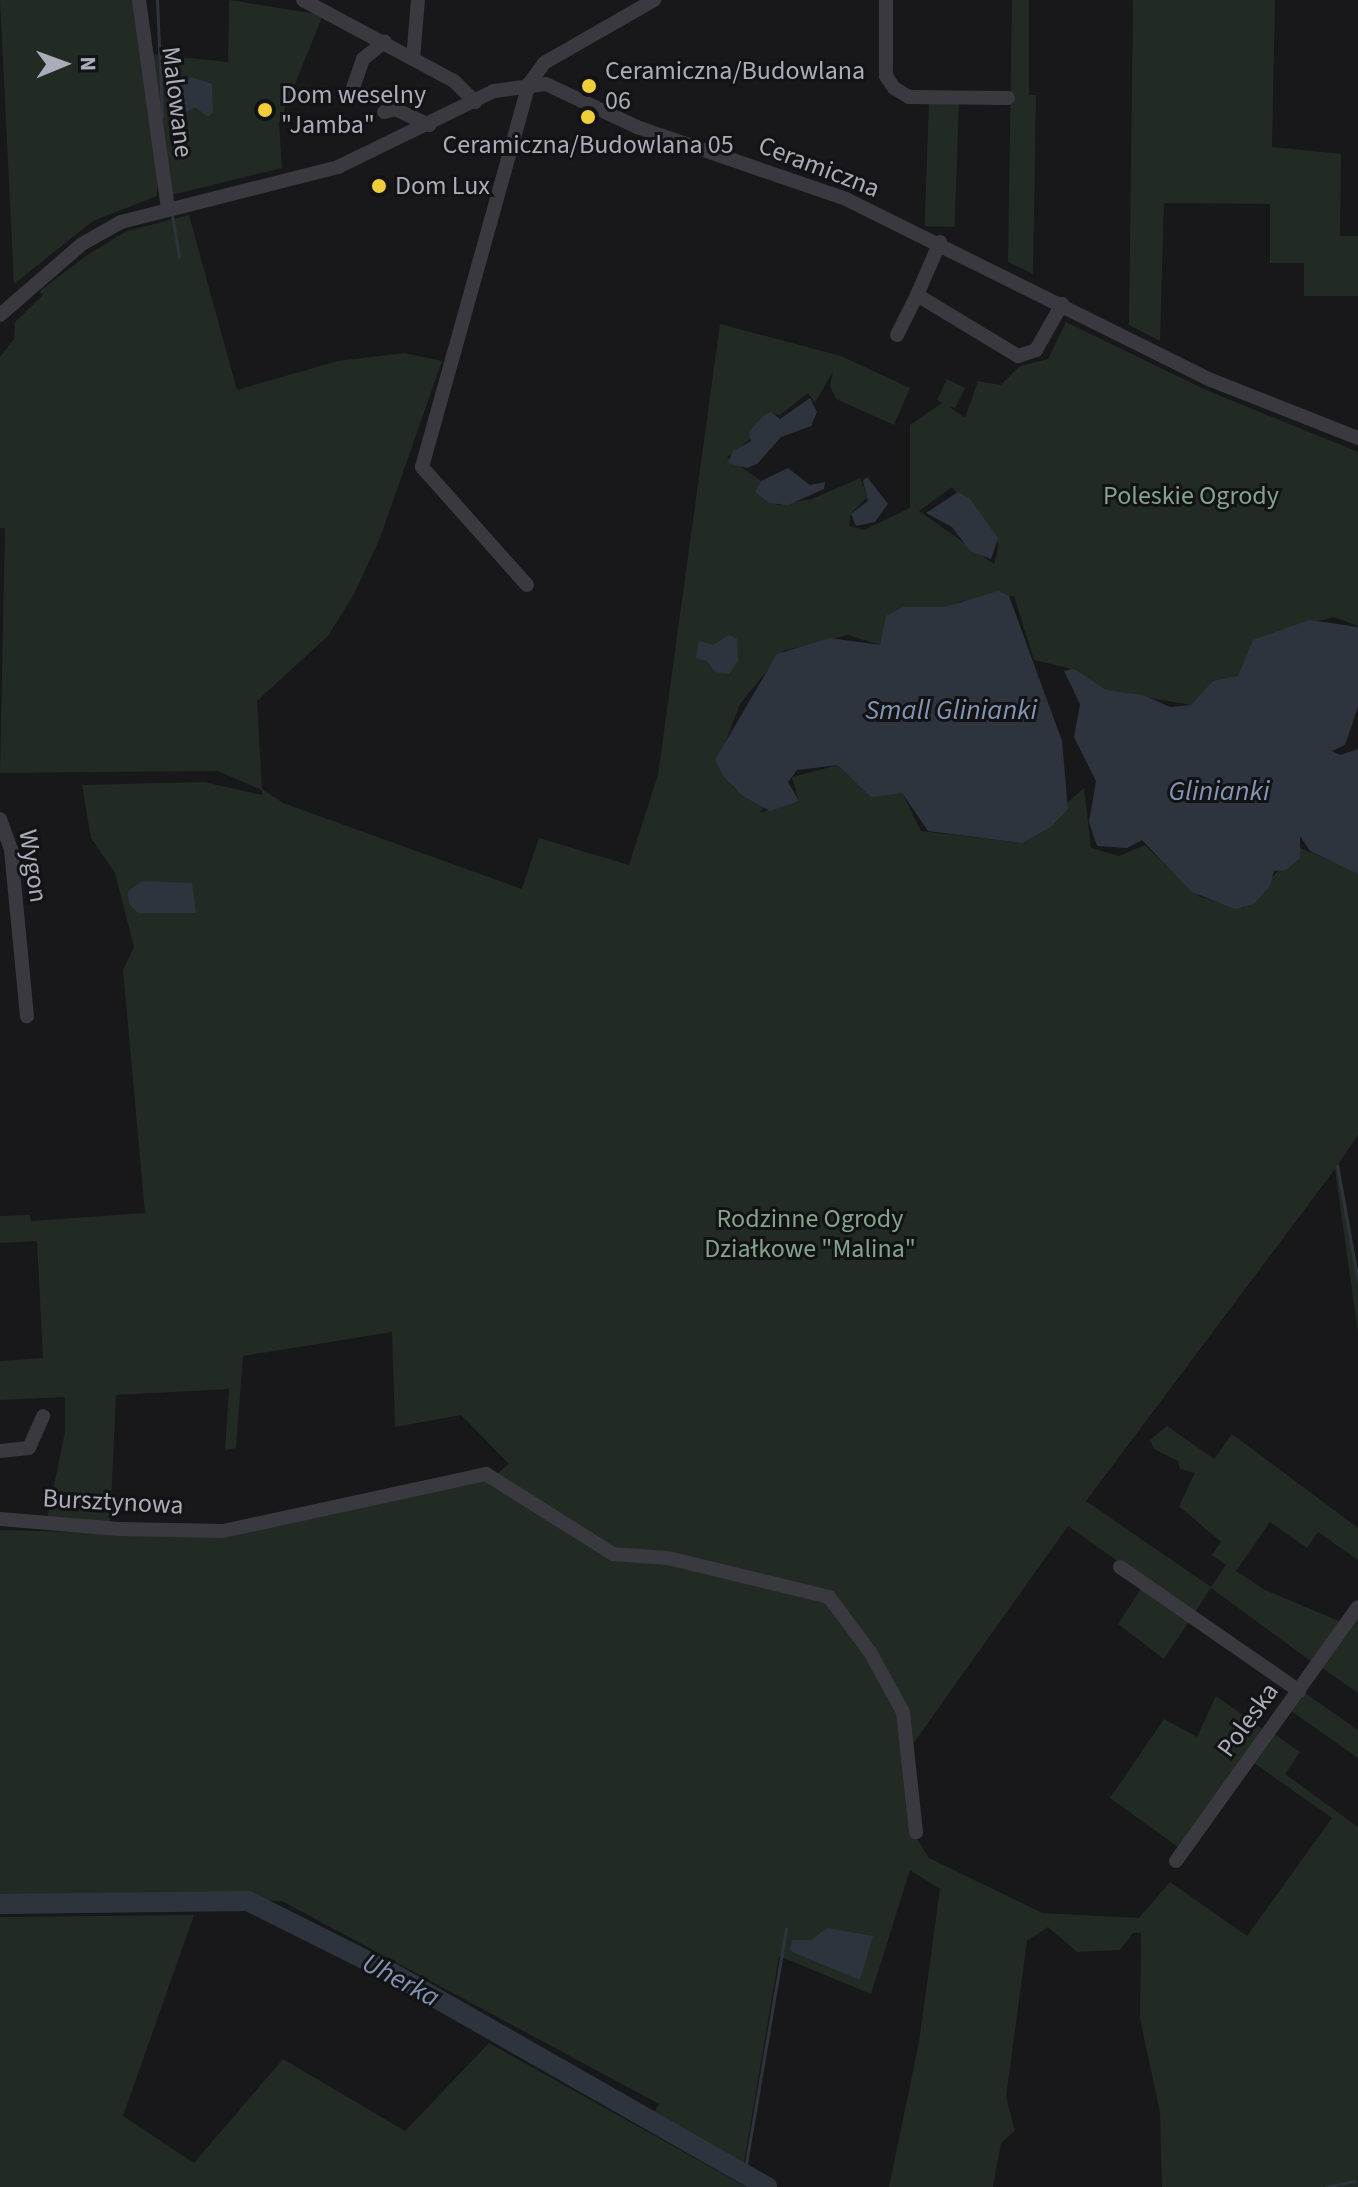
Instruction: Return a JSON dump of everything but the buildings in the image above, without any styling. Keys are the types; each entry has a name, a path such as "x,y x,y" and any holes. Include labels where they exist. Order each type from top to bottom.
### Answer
{"street":[{"name":"Malowane","path":"139,0 171,208"},
{"path":"413,59 418,0"},
{"path":"527,585 422,467 529,84 544,63 654,0"},
{"path":"886,0 886,76 894,88 909,97 1008,98"},
{"path":"303,1 385,41 467,89 475,102"},
{"path":"353,88 363,59 385,41"},
{"name":"Ceramiczna","path":"0,315 102,231 171,208 338,167 505,87 529,84 559,88 637,127 836,196 940,242 1211,380 1358,438"},
{"path":"384,112 395,109 430,125"},
{"path":"897,335 940,242"},
{"path":"917,295 1018,356 1036,350 1062,304"},
{"name":"Wygon","path":"0,819 11,850 27,1016"},
{"name":"Bursztynowa","path":"0,1451 29,1448 43,1416"},
{"name":"Bursztynowa","path":"0,1519 120,1529 223,1531 486,1474 613,1554 668,1558 829,1597 870,1652 903,1712 916,1832"},
{"path":"1120,1567 1299,1691"},
{"name":"Poleska","path":"1176,1861 1358,1607"}],"green space":[{"path":"0,0 133,0 158,175 157,196 93,221 14,284"},
{"path":"229,0 323,15 279,123 282,168 167,196 150,54 228,62"},
{"path":"1012,0 1029,0 1029,95 1036,95 1033,274 1008,262"},
{"path":"1133,0 1275,0 1272,147 1341,154 1340,236 1358,236 1358,296 1304,296 1304,263 1270,263 1270,204 1164,203 1160,341 1129,325"},
{"path":"929,101 959,102 955,227 925,226"},
{"path":"189,215 237,390 338,361 404,353 442,361 380,538 354,594 328,636 257,701 262,789 283,803 522,889 539,838 629,865 658,775 720,324 841,356 910,388 894,425 836,399 830,386 833,371 815,403 808,393 780,415 771,413 750,432 753,437 727,457 761,481 755,492 778,505 812,499 860,478 867,497 851,514 849,526 864,530 910,508 910,425 942,403 937,400 947,379 965,388 955,408 948,406 965,418 978,381 1001,385 1020,366 1048,359 1066,322 1206,390 1358,452 1358,626 1334,617 1278,631 1238,676 1213,682 1192,705 1096,689 1068,668 1034,660 1014,596 961,601 880,645 848,635 783,651 740,704 717,764 734,788 764,807 759,813 799,801 792,777 838,765 902,793 921,831 1022,843 1084,788 1091,848 1119,856 1145,845 1200,897 1243,908 1300,848 1358,872 1358,1135 1339,1163 1358,1273 1358,1333 1335,1169 1086,1501 1211,1587 1226,1565 1212,1555 1221,1542 1179,1506 1195,1473 1180,1469 1178,1461 1154,1449 1150,1440 1167,1426 1214,1459 1232,1434 1358,1528 1358,1560 1318,1532 1307,1548 1270,1522 1236,1571 1265,1590 1341,1622 1312,1662 1211,1588 1164,1659 1118,1624 1146,1581 1068,1526 908,1751 914,1834 929,1858 1042,1913 1139,1918 1170,1882 1247,1936 1332,1818 1254,1763 1274,1734 1300,1752 1285,1774 1358,1827 1358,2187 1162,2187 1160,2112 1140,2019 1141,1933 1133,1933 1120,1950 1077,1952 1048,1927 1027,1941 1006,2097 1015,2131 1001,2143 993,2187 889,2187 919,2042 940,1889 910,1870 871,1994 779,1956 743,2168 651,2118 659,2104 282,1901 0,1894 0,1530 228,1536 488,1481 509,1464 461,1415 395,1427 392,1332 243,1356 236,1448 225,1450 229,1389 116,1395 110,1525 47,1519 65,1432 65,1397 0,1400 0,1361 43,1358 37,1241 0,1243 0,1216 30,1215 31,1221 145,1213 123,970 134,947 115,873 91,838 82,785 204,782 262,795 262,790 218,771 0,773 5,528 0,528 0,357 14,339 15,322 43,295 40,291 87,255 127,231","holes":["952,487 999,545 994,564 919,511"]},
{"path":"1358,1617 1358,1693 1322,1668"},
{"path":"1305,1693 1358,1730 1358,1758 1291,1711"},
{"path":"1216,1696 1264,1730 1181,1849 1110,1798 1164,1719 1197,1737"},
{"path":"194,1915 123,2116 194,2163 283,2059 405,2131 489,2043 746,2187 0,2187 0,1917"}],"water":[{"path":"191,77 212,84 213,112 208,117 195,107 186,112 173,99 176,87"},
{"path":"810,398 817,412 811,426 781,437 757,464 747,468 728,463 733,451 751,441 749,432 763,416 771,412 780,419"},
{"path":"788,468 810,485 825,482 824,489 788,505 769,503 755,492 761,481"},
{"path":"867,477 888,504 875,522 856,526 851,514 868,501 863,481"},
{"path":"958,492 970,499 998,538 991,559 970,551 952,527 926,513"},
{"name":"Small Glinianki","path":"998,591 1009,596 1062,741 1068,809 1051,827 1022,843 928,831 902,793 871,797 838,765 797,770 788,782 799,801 770,811 743,796 724,777 715,760 777,654 830,638 880,645 886,616 903,607 945,607"},
{"name":"Glinianki","path":"1309,620 1358,627 1358,707 1345,745 1332,751 1340,755 1358,749 1358,874 1310,851 1300,836 1300,858 1286,870 1274,871 1270,886 1254,904 1235,909 1192,892 1142,840 1127,848 1097,846 1089,822 1096,781 1074,737 1080,704 1064,671 1074,669 1106,690 1143,695 1170,707 1191,705 1213,681 1238,676 1253,640"},
{"path":"729,635 737,639 738,661 729,674 715,672 707,661 696,658 699,641 713,645"},
{"path":"142,881 192,883 196,913 138,913 129,904 128,891"},
{"path":"827,1928 873,1936 860,1980 790,1951 792,1940 811,1940"}],"waterway":[{"path":"157,0 162,116"},
{"path":"172,215 179,256"},
{"path":"1337,1166 1358,1281"},
{"name":"Uherka","path":"0,1904 248,1901 392,1973 767,2187"},
{"path":"744,2175 786,1929"},
{"path":"1326,2187 1354,2181"}],"place":[{"name":"Ceramiczna/Budowlana 06","path":"589,86"},
{"name":"Dom weselny \"Jamba\"","path":"265,110"},
{"name":"Ceramiczna/Budowlana 05","path":"588,117"},
{"name":"Dom Lux","path":"379,186"}],"park label":[{"name":"Poleskie Ogrody","path":"1191,496"},
{"name":"Rodzinne Ogrody Działkowe \"Malina\"","path":"810,1234"}]}
